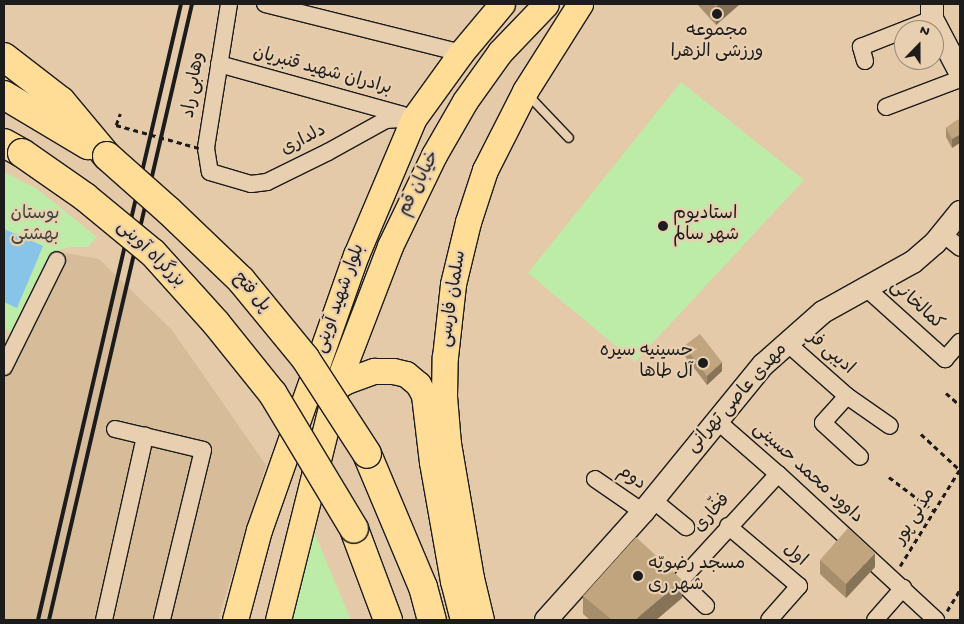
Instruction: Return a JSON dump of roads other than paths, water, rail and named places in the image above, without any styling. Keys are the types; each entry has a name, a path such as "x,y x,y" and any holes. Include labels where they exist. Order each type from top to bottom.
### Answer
{"highway":[{"path":"4,57 61,101 107,156"},
{"path":"4,95 107,156"},
{"name":"بزرگراه آوینی","path":"10,148 86,197 153,253 216,323 273,394 354,529 388,620"},
{"name":"پل فتح","path":"107,156 169,210 241,280 305,358 367,454 423,587 432,620"}],"main road":[{"name":"بلوار شهید آوینی","path":"235,620 259,530 356,254 414,118 460,53 502,4"},
{"name":"خیابان قم","path":"336,387 390,246 434,155 465,101 500,52 546,4"},
{"name":"سلمان فارسی","path":"482,620 471,578 448,444 444,396 445,357 454,284 468,222 485,170 525,91 580,4"},
{"path":"278,620 336,387 346,381 374,371 406,374 418,384 424,395 432,462 453,581 463,620"}],"street":[{"name":"وهابی راد","path":"210,172 206,148 228,4"},
{"path":"265,4 460,53"},
{"path":"865,61 861,47 932,11 960,72"},
{"name":"برادران شهید قنبریان","path":"219,64 414,118"},
{"path":"886,107 960,79"},
{"name":"دلداری","path":"210,172 251,184 267,182 328,152 386,120 414,118"},
{"name":"مهدی عاصی تهرانی","path":"547,620 648,506 716,420 763,365 823,312 913,262 943,234 960,212"},
{"path":"943,234 960,248"},
{"path":"4,367 9,346 57,260"},
{"name":"کمالخانی","path":"865,287 945,359 960,342"},
{"name":"ادیبی فر","path":"787,343 847,396 890,426"},
{"name":"ادیبی فر","path":"847,396 823,423 860,458"},
{"name":"داوود محمد حسینی","path":"716,420 897,583 941,616"},
{"path":"115,429 203,450 162,620"},
{"path":"104,620 145,436"},
{"name":"فخّاری","path":"706,606 680,582 728,526 778,474"},
{"name":"دوم","path":"596,479 648,506"},
{"path":"648,506 686,527"},
{"name":"اول","path":"728,526 799,586 768,620"},
{"path":"874,620 897,583"}],"lane":[{"path":"525,91 568,138"}],"water":[{"path":"4,229 43,246 17,308 4,302"}],"railway":[{"path":"38,620 181,4"},
{"path":"49,620 192,4"}],"place":[{"name":"مجموعه ورزشی الزهرا","path":"717,14"},
{"name":"استادیوم شهر سالم","path":"663,226"},
{"name":"حسینیه سیره آل طاها","path":"703,363"},
{"name":"مسجد رضویّه شهر ری","path":"638,576"}],"park label":[{"name":"بوستان بهشتی","path":"35,226"}]}
